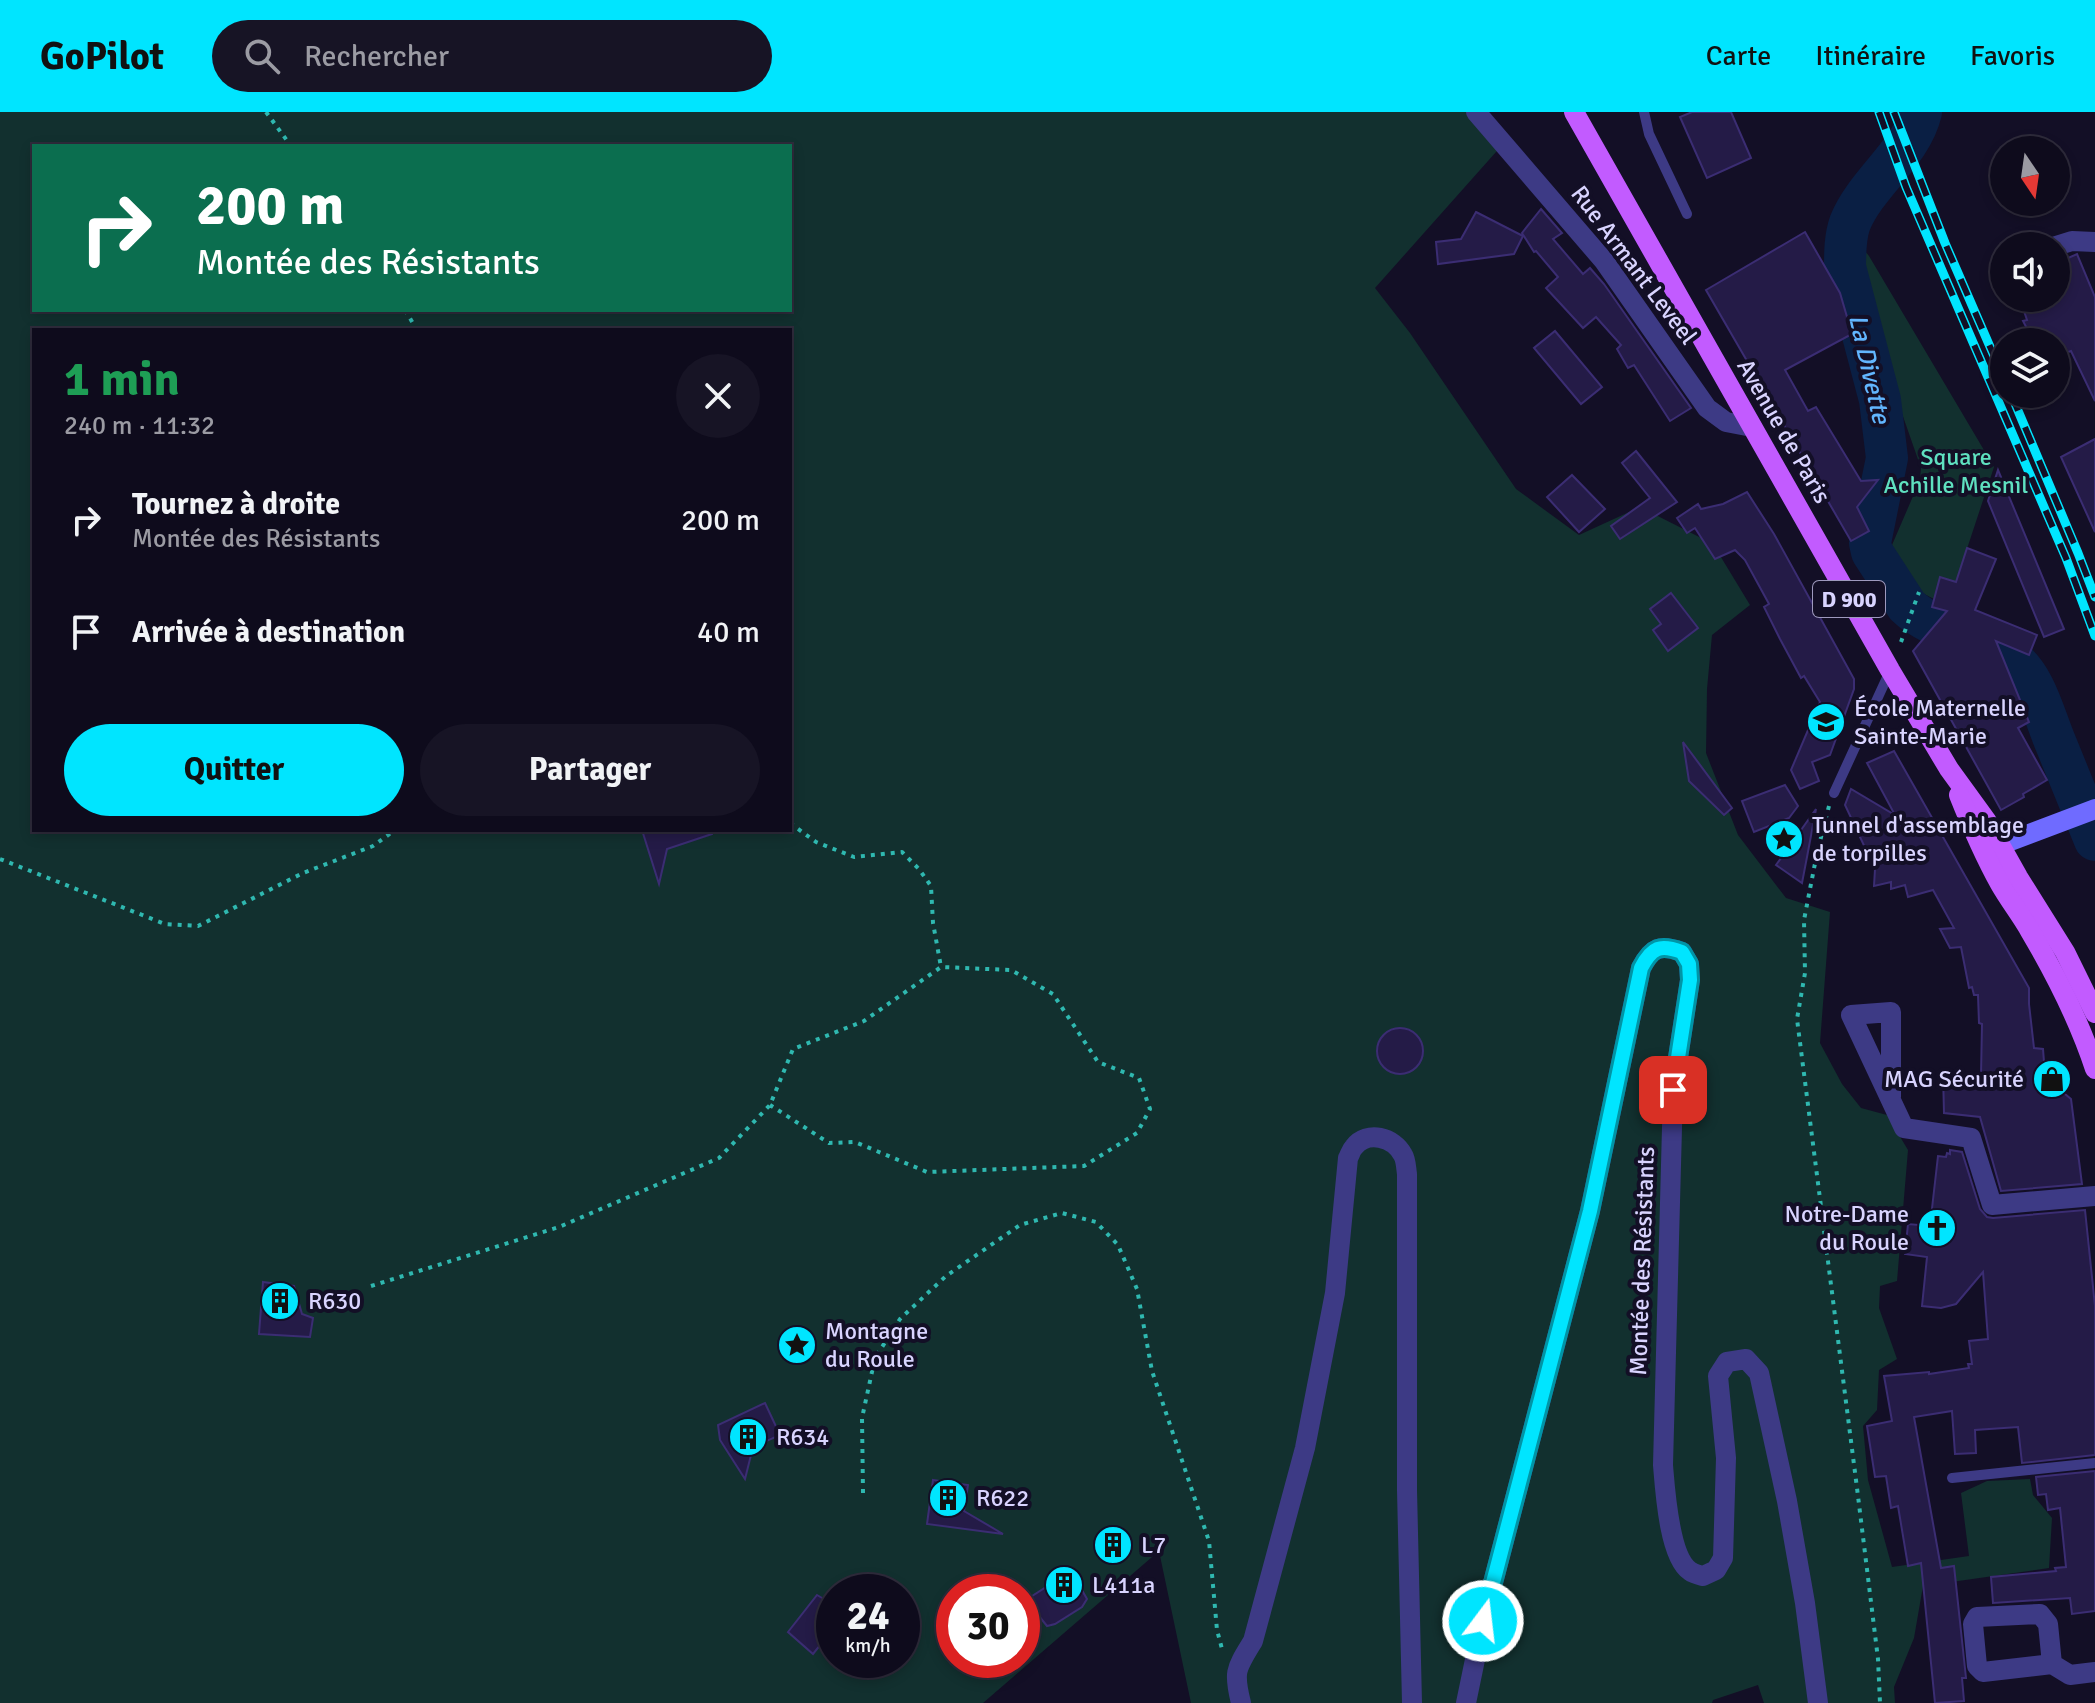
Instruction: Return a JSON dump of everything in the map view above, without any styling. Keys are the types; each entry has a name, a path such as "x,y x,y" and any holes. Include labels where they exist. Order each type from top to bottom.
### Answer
{"main road":[{"name":"Avenue de Paris","path":"1576,113 1949,769 1971,827 1992,848 2065,952 2095,1013"},
{"name":"Avenue de Paris","path":"1992,848 2001,886 2066,995 2095,1069"}],"street":[{"name":"Rue Armant Leveel","path":"1479,115 1604,261 1707,408 1726,422 1752,427"},
{"path":"2070,242 2095,242"},
{"path":"1992,848 2095,809"},
{"name":"Montée des Résistants","path":"1466,1703 1483,1621 1590,1211 1641,968 1648,954 1669,947 1682,952 1689,964 1690,980 1673,1090 1663,1465 1668,1523 1682,1563 1690,1571 1703,1576 1716,1570 1723,1558 1726,1458 1718,1376 1727,1362 1746,1359 1759,1373 1787,1501 1818,1703"},
{"path":"1891,1097 1904,1128 1971,1138 1992,1205 2095,1196"},
{"path":"1241,1703 1235,1678 1241,1660 1253,1641 1305,1448 1335,1293 1348,1158 1354,1146 1368,1137 1395,1143 1404,1156 1407,1174 1407,1490 1412,1703"},
{"path":"2052,1664 2070,1675 2095,1672"}],"lane":[{"path":"1644,112 1649,134 1687,214"},
{"path":"1834,793 1890,670"},
{"path":"1952,1478 2095,1463"}],"path":[{"path":"266,112 290,144"},
{"path":"1904,634 1919,592"},
{"path":"1834,793 1817,853 1804,920 1805,973 1797,1019 1856,1472 1878,1659 1880,1703"},
{"path":"792,824 816,842 854,857 902,852 931,886 933,923 941,967"},
{"path":"0,859 165,924 198,926 303,873 373,846 392,832"},
{"path":"371,1286 559,1227 719,1158 770,1105 793,1049 864,1021 941,967 1011,970 1053,994 1098,1062 1139,1078 1150,1109 1137,1133 1084,1166 927,1172 855,1142 829,1143 770,1105"},
{"path":"863,1493 862,1418 875,1358 900,1319 946,1276 1020,1225 1062,1213 1096,1222 1118,1245 1137,1289 1152,1371 1209,1541 1217,1630 1223,1655 1235,1678"}],"green space":[{"path":"0,112 1476,112 1504,143 1375,288 1410,333 1516,489 1579,535 1640,507 1713,544 1750,605 1712,635 1706,753 1738,835 1786,898 1830,912 1820,1043 1842,1084 1861,1108 1887,1115 1908,1150 1897,1281 1880,1286 1879,1308 1897,1359 1879,1370 1877,1410 1863,1426 1868,1480 1892,1567 1969,1556 1961,1493 1987,1481 2030,1479 2033,1495 2052,1518 2049,1568 1923,1586 1914,1638 1894,1687 1895,1703 1764,1703 1758,1685 1713,1700 1712,1703 1191,1703 1159,1551 1040,1654 1040,1574 936,1574 936,1678 1012,1678 983,1703 0,1703"},
{"name":"Square Achille Mesnil","path":"1855,239 1869,256 1994,467 1960,570 1960,584 1940,578 1934,599 1906,578 1897,563 1892,545 1920,480 1921,468 1853,273"}],"building":[{"path":"1692,112 1731,112 1751,158 1707,178 1680,117"},
{"path":"1541,209 1562,233 1553,239 1583,274 1590,268 1604,284 1691,408 1670,421 1634,365 1628,368 1617,349 1621,345 1596,317 1583,328 1546,288 1558,277 1534,252 1522,233"},
{"path":"1476,212 1523,236 1514,254 1438,264 1436,242 1461,239"},
{"path":"1805,232 1840,293 1852,334 1785,370 1808,411 1816,407 1861,481 1878,480 1857,507 1869,531 1851,541 1706,290"},
{"path":"2077,254 2095,297 2095,401 2070,351 2070,328 2027,328 2023,321 2027,320 2024,312 2070,312 2070,257"},
{"path":"1555,331 1602,387 1581,404 1534,348"},
{"path":"2095,439 2095,532 2061,457"},
{"path":"1636,451 1677,502 1620,539 1611,526 1650,498 1622,463"},
{"path":"1998,470 2064,629 2044,637 1988,501"},
{"path":"1572,475 1605,509 1579,532 1547,497"},
{"path":"1747,492 1774,534 1854,679 1854,689 1830,755 1812,762 1819,781 1800,789 1791,770 1820,702 1804,676 1801,678 1780,639 1764,607 1769,604 1745,560 1735,550 1715,559 1695,528 1687,533 1677,518 1698,504 1701,509 1723,504"},
{"path":"1967,548 1996,559 1975,610 2037,635 2029,655 1996,641 2029,722 2018,728 2047,780 2001,810 1913,651 1947,611 1932,607 1940,577 1956,582"},
{"path":"1671,593 1698,628 1668,651 1653,630 1661,624 1650,609"},
{"path":"1683,742 1732,808 1724,815 1689,781"},
{"path":"1894,751 2029,988 2034,1048 2043,1049 2049,1075 2071,1099 2082,1184 2001,1191 1980,1117 1944,1113 1943,1073 1981,1076 1982,1024 1979,1023 1978,995 1974,995 1972,987 1969,988 1961,947 1950,948 1940,929 1954,928 1933,890 1908,897 1905,885 1891,889 1891,882 1874,886 1875,869 1845,805 1851,789 1895,815 1867,763"},
{"path":"1785,785 1798,806 1789,818 1754,832 1742,801"},
{"path":"1816,809 1807,857 1802,883 1776,865"},
{"path":"643,832 712,832 667,849 659,884"},
{"path":"1400,1028 1416,1035 1423,1051 1416,1067 1400,1074 1384,1067 1377,1051 1384,1035"},
{"path":"1950,1150 1962,1152 1980,1209 1987,1217 2085,1210 2095,1306 2095,1455 2022,1463 2018,1427 1975,1430 1976,1453 1955,1454 1952,1411 1914,1417 1941,1568 1954,1566 1966,1678 1962,1678 1964,1701 1935,1703 1921,1563 1908,1566 1898,1506 1891,1508 1886,1476 1875,1477 1867,1426 1892,1421 1884,1376 1969,1368 1968,1364 1972,1364 1969,1341 1988,1339 1983,1272 1956,1304 1941,1308 1922,1306 1927,1257 1905,1254 1908,1224 1930,1226 1938,1156 1946,1157"},
{"name":"R630","path":"263,1282 294,1286 302,1314 313,1318 310,1337 259,1334"},
{"name":"R634","path":"765,1403 780,1435 753,1447 745,1479 720,1440 718,1425"},
{"path":"2095,1471 2095,1611 2072,1614 2070,1598 1993,1603 1991,1577 2056,1571 2055,1568 2066,1567 2060,1508 2048,1510 2046,1494 2038,1495 2036,1477"},
{"name":"R622","path":"933,1480 968,1485 964,1511 1003,1534 927,1524"},
{"name":"L411a","path":"1071,1571 1087,1599 1082,1607 1047,1626 1040,1617 1040,1591"},
{"path":"816,1596 816,1650 813,1654 788,1632"}],"waterway":[{"name":"La Divette","path":"1921,112 1908,141 1857,208 1846,239 1845,267 1880,400 1887,458 1870,543 1872,552 1907,606 1918,615 1998,650 2019,666 2038,698 2095,840"}],"railway":[{"path":"1879,112 1906,187 2066,558 2095,636"},
{"path":"1894,112 1990,347"},
{"path":"2017,408 2095,597"}],"place":[{"name":"École Maternelle Sainte-Marie","path":"1826,722"},
{"name":"Tunnel d'assemblage de torpilles","path":"1784,839"},
{"name":"MAG Sécurité","path":"2052,1079"},
{"name":"Notre-Dame du Roule","path":"1937,1228"},
{"name":"R630","path":"280,1301"},
{"name":"Montagne du Roule","path":"797,1345"},
{"name":"R634","path":"748,1437"},
{"name":"R622","path":"948,1498"},
{"name":"L7","path":"1113,1545"},
{"name":"L411a","path":"1064,1585"}],"route":[{"path":"1483,1621 1590,1211 1641,968 1648,954 1669,947 1682,952 1689,964 1690,980 1673,1090"}]}
